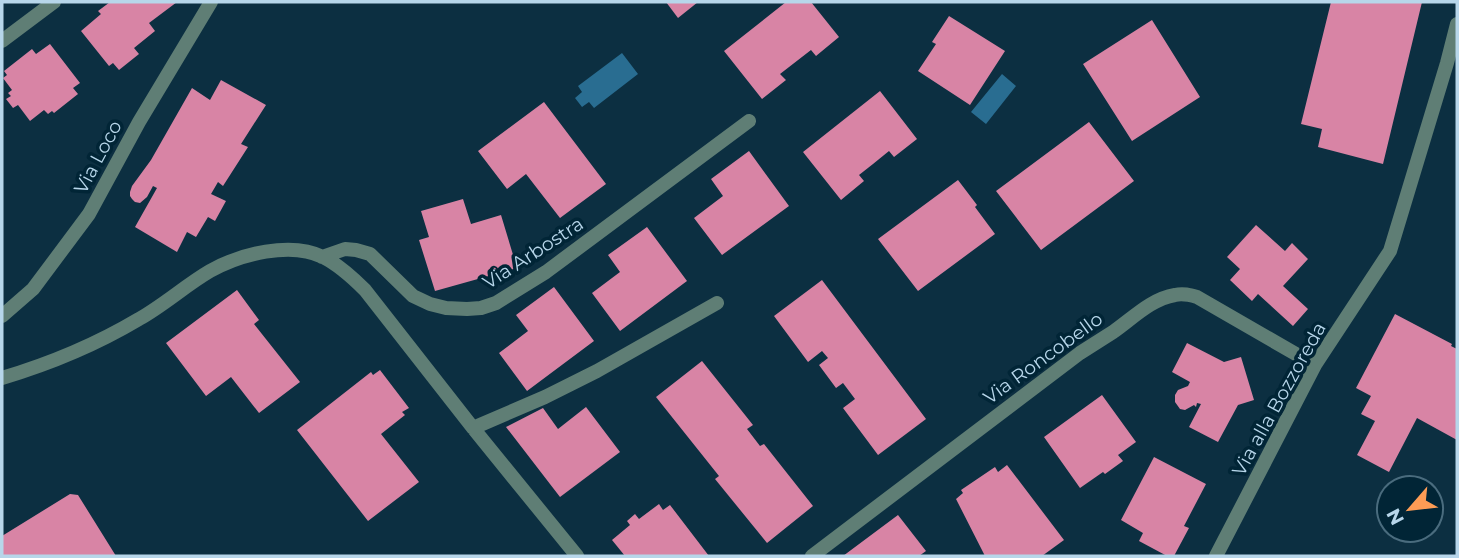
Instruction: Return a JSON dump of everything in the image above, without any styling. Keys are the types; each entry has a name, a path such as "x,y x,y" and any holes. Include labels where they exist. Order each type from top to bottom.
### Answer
{"street":[{"path":"2,41 54,2"},
{"name":"Via Loco","path":"2,316 33,289 89,214 139,122 211,2"},
{"name":"Via alla Bozzoreda","path":"1216,556 1315,365 1390,251 1457,24"},
{"name":"Via Arbostra","path":"322,257 345,249 370,254 413,296 446,308 481,308 496,303 546,272 749,121"},
{"name":"Via Arbostra","path":"2,378 71,353 140,319 211,271 241,257 271,251 296,250 322,257 349,275 365,290 578,556"},
{"name":"Via Roncobello","path":"812,556 1080,353 1151,304 1163,299 1184,294 1197,297 1315,365"},
{"path":"473,428 597,372 717,303"}],"water":[{"path":"622,53 638,74 594,108 589,102 582,107 575,98 582,92 578,86"},
{"path":"1002,74 1016,86 986,124 971,112"}],"building":[{"path":"110,2 177,2 149,23 155,31 134,48 139,54 119,70 113,63 109,66 81,31 101,14 98,11"},
{"path":"666,2 698,2 678,18"},
{"path":"786,2 811,2 839,37 816,56 811,50 780,74 786,80 762,99 724,51"},
{"path":"1331,2 1422,2 1383,164 1318,147 1322,129 1301,124"},
{"path":"949,16 1005,51 970,105 918,71 936,44 932,42"},
{"path":"1152,20 1200,97 1132,141 1083,64"},
{"path":"50,44 80,83 73,88 78,94 54,113 52,111 48,114 44,110 30,121 18,105 13,108 6,99 11,96 8,93 12,90 3,78 7,75 4,71 32,49 36,54"},
{"path":"221,80 266,105 241,144 248,147 223,186 218,182 211,194 226,201 215,221 208,217 196,237 187,232 177,252 135,227 157,188 153,186 140,203 132,199 130,192 192,88 210,100"},
{"path":"880,91 917,139 894,157 889,151 859,175 864,181 841,200 803,152"},
{"path":"544,102 606,184 560,218 526,174 507,189 478,151"},
{"path":"1089,122 1134,181 1041,250 996,191"},
{"path":"749,151 789,206 722,255 694,218 723,196 711,179"},
{"path":"958,180 995,234 918,291 878,239"},
{"path":"463,199 471,224 501,215 517,268 435,291 419,240 429,237 421,211"},
{"path":"1256,225 1285,251 1292,243 1308,259 1283,286 1308,309 1293,326 1258,294 1252,301 1230,280 1240,269 1227,257"},
{"path":"647,227 687,281 620,331 592,293 620,272 608,255"},
{"path":"822,280 926,419 878,455 843,408 855,399 843,383 836,388 819,365 828,358 822,351 808,362 774,316"},
{"path":"554,287 594,341 527,391 499,353 528,331 516,315"},
{"path":"237,290 259,320 254,324 300,382 259,413 231,377 206,396 166,343"},
{"path":"1395,314 1457,349 1457,440 1417,418 1389,472 1357,455 1375,421 1361,414 1371,396 1356,388"},
{"path":"1187,343 1224,362 1241,357 1254,400 1238,405 1218,442 1189,427 1201,404 1197,403 1196,407 1194,405 1185,410 1180,409 1175,402 1178,390 1188,386 1190,382 1172,372"},
{"path":"702,361 753,425 747,429 760,446 764,444 813,506 767,543 715,479 719,476 656,397"},
{"path":"380,370 409,408 402,412 405,415 381,434 419,482 368,521 297,430 371,372 373,375"},
{"path":"1102,395 1136,442 1118,455 1123,461 1080,488 1044,437"},
{"path":"586,407 620,452 560,497 506,427 543,408 558,429"},
{"path":"1154,457 1206,484 1184,526 1189,528 1174,556 1167,556 1139,541 1143,533 1121,520"},
{"path":"1007,465 1064,540 1042,556 985,556 956,499 963,493 961,490 995,467 998,472"},
{"path":"70,494 78,495 116,556 2,556 2,536"},
{"path":"659,504 663,510 670,505 709,556 625,556 612,540 630,525 627,521 635,514 639,519"},
{"path":"898,515 926,551 919,556 843,556"}]}
